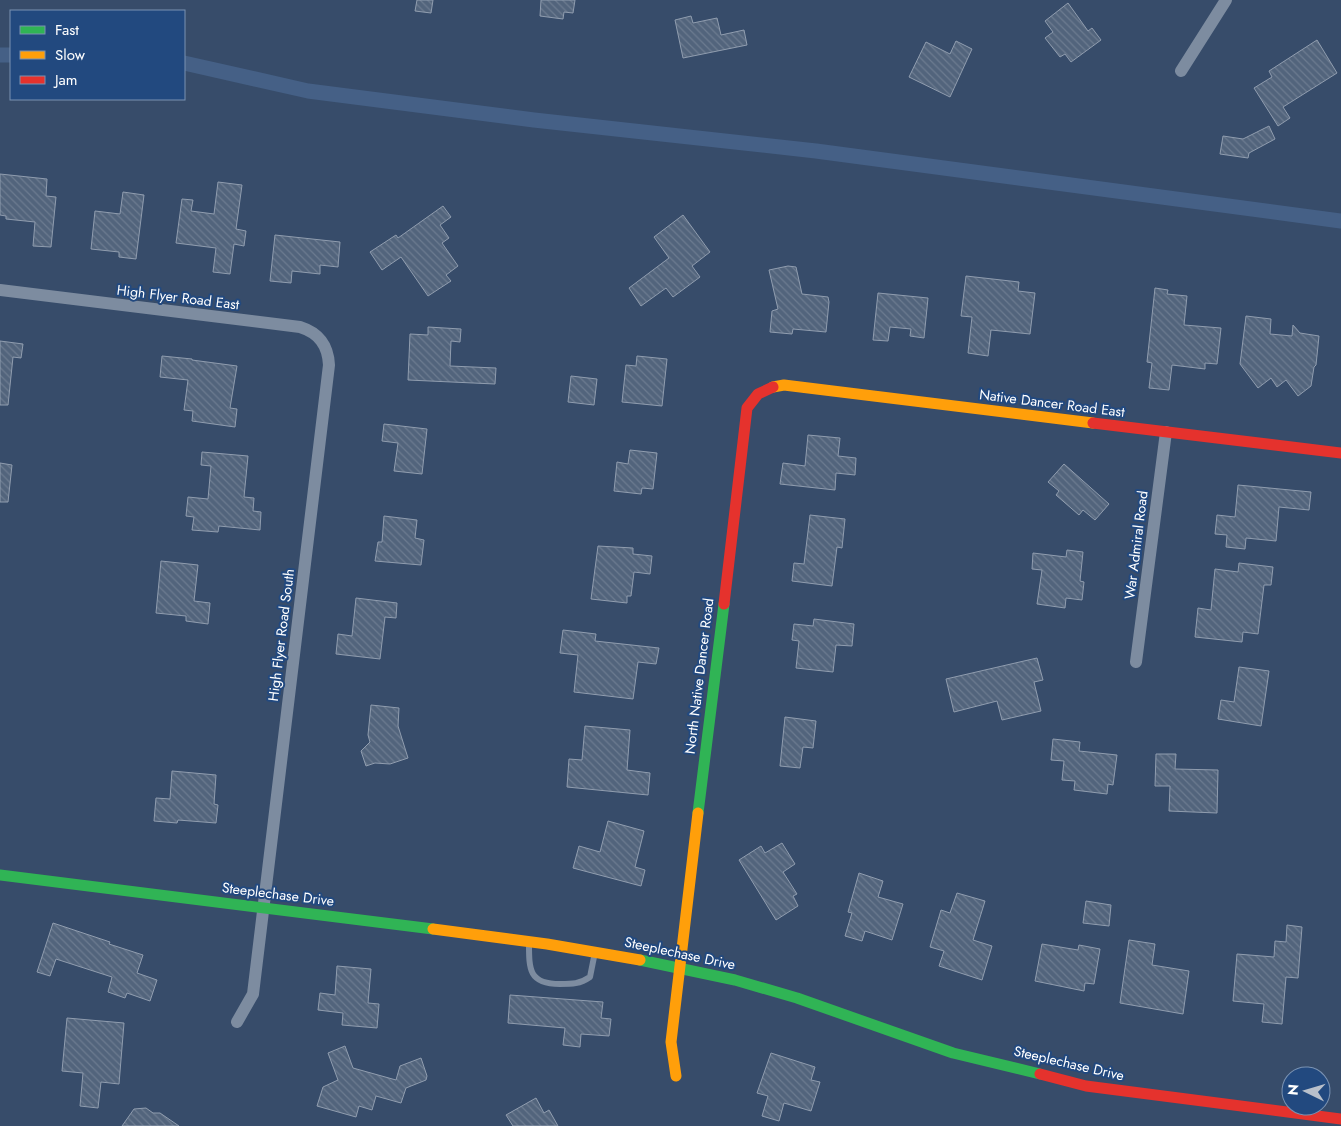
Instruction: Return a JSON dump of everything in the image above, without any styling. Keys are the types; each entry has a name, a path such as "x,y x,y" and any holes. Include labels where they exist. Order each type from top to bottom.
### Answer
{"street":[{"path":"1181,71 1226,0"},
{"name":"High Flyer Road East","path":"0,290 300,327 310,330 319,336 325,345 329,365"},
{"name":"High Flyer Road South","path":"237,1022 253,994 329,365"},
{"name":"Native Dancer Road East","path":"760,391 773,386 784,385 1341,453"},
{"name":"North Native Dancer Road","path":"676,1076 671,1042 747,408 760,391"},
{"name":"War Admiral Road","path":"1136,662 1166,432"},
{"name":"Steeplechase Drive","path":"0,875 343,917 595,952 735,980 797,998 953,1053 996,1062 1086,1086 1341,1119"}],"lane":[{"path":"529,942 529,964 533,975 539,982 554,984 582,983 590,977 595,952"}],"building":[{"path":"417,0 433,0 431,13 415,11"},
{"path":"541,0 575,0 573,13 564,12 563,19 540,16"},
{"path":"1068,3 1088,31 1092,28 1101,40 1071,62 1065,54 1060,57 1045,38 1053,32 1045,21"},
{"path":"691,16 693,23 717,18 721,35 744,30 747,45 683,58 675,20"},
{"path":"1317,40 1337,73 1283,107 1290,118 1278,126 1254,88 1272,77 1269,71"},
{"path":"956,41 972,49 950,97 909,77 926,42 950,54"},
{"path":"1269,126 1275,139 1249,153 1248,158 1220,154 1223,136 1243,139"},
{"path":"0,174 47,179 46,196 56,197 51,247 33,246 35,222 6,219 6,216 0,215"},
{"path":"218,182 242,185 236,229 246,231 244,246 234,244 230,274 213,272 216,248 176,243 182,199 193,200 191,211 214,214"},
{"path":"123,192 144,195 136,259 119,257 119,252 91,249 95,211 120,214"},
{"path":"443,206 451,217 440,225 449,238 442,243 458,266 446,275 451,281 428,296 401,257 382,270 370,252 396,235 398,238"},
{"path":"683,215 710,252 692,266 700,277 673,297 666,288 641,306 629,288 669,258 654,237"},
{"path":"275,235 340,242 338,267 320,265 320,274 292,271 291,283 270,281"},
{"path":"788,266 796,267 802,294 828,297 826,332 793,329 792,334 770,332 772,311 778,309 769,270"},
{"path":"966,276 1019,282 1018,291 1035,293 1030,334 991,330 988,356 968,353 972,317 961,316"},
{"path":"1155,288 1168,290 1167,294 1187,296 1184,325 1221,328 1217,364 1205,363 1205,369 1172,365 1169,390 1149,388 1152,363 1147,362"},
{"path":"878,293 928,298 924,338 910,336 911,329 890,327 888,341 873,340"},
{"path":"1246,316 1271,319 1270,334 1292,336 1293,325 1300,333 1319,336 1316,365 1311,386 1298,396 1286,380 1277,387 1271,378 1258,388 1240,364"},
{"path":"428,327 461,329 460,342 451,341 450,366 496,368 495,384 408,380 410,334 428,335"},
{"path":"0,341 23,344 21,358 13,357 8,405 0,405"},
{"path":"162,356 237,366 230,408 237,409 235,427 192,421 193,411 184,410 188,380 160,377"},
{"path":"637,356 667,359 662,406 622,402 626,365 636,366"},
{"path":"571,376 597,379 594,405 568,402"},
{"path":"384,424 427,429 422,474 394,471 398,443 382,441"},
{"path":"808,435 840,438 838,456 856,458 855,475 836,473 835,490 780,484 783,463 805,466"},
{"path":"630,450 657,453 653,489 642,488 641,494 614,491 617,462 628,464"},
{"path":"202,452 248,456 244,497 254,498 253,511 261,512 260,530 219,526 218,532 192,530 194,517 186,516 188,497 208,499 211,466 201,465"},
{"path":"0,463 12,465 8,502 0,502"},
{"path":"1064,464 1109,504 1095,520 1083,510 1079,515 1056,495 1059,491 1048,482"},
{"path":"1238,485 1311,492 1309,510 1279,507 1276,541 1246,538 1245,549 1226,547 1227,535 1215,534 1217,515 1235,517"},
{"path":"810,515 845,519 842,548 837,547 832,586 792,581 794,563 804,564"},
{"path":"384,516 417,520 415,538 424,540 421,565 375,561 378,542 382,542"},
{"path":"598,546 633,548 633,554 652,556 650,574 634,572 631,596 627,596 627,603 591,599"},
{"path":"1067,550 1083,552 1080,581 1084,582 1082,600 1066,598 1065,608 1037,604 1042,570 1032,569 1033,553 1066,557"},
{"path":"161,561 198,565 194,601 210,603 208,624 186,621 186,616 156,613"},
{"path":"1239,563 1273,567 1271,585 1264,585 1258,634 1243,632 1242,642 1195,637 1198,608 1211,610 1215,569 1238,572"},
{"path":"356,598 397,603 396,618 385,617 380,659 336,654 338,634 352,636"},
{"path":"814,619 854,624 852,646 836,645 833,672 796,668 799,641 792,640 794,624 813,626"},
{"path":"563,630 596,634 595,641 659,648 656,664 638,662 633,699 574,692 578,655 560,653"},
{"path":"1037,658 1043,680 1034,682 1041,711 1002,720 997,701 954,712 946,679"},
{"path":"1239,667 1269,671 1261,726 1218,719 1221,700 1234,702"},
{"path":"371,705 399,708 398,726 408,758 390,764 375,763 366,766 361,751 370,742 368,735"},
{"path":"785,717 816,721 813,748 803,747 800,768 780,766"},
{"path":"585,726 630,730 627,770 650,773 648,795 567,787 569,759 582,760"},
{"path":"1053,739 1080,742 1079,751 1117,755 1113,785 1108,784 1107,794 1074,790 1075,781 1062,780 1064,761 1051,760"},
{"path":"1156,754 1176,754 1175,769 1218,770 1217,813 1169,811 1170,786 1155,786"},
{"path":"172,771 216,775 214,804 218,805 216,823 178,820 177,823 154,821 156,798 170,799"},
{"path":"608,821 644,831 635,867 645,870 641,886 573,868 579,846 600,852"},
{"path":"782,843 795,864 783,872 797,894 793,896 798,906 776,920 739,860 761,846 765,853"},
{"path":"859,873 883,881 878,897 903,904 892,940 865,931 862,941 845,936 852,913 848,912"},
{"path":"957,893 985,901 973,940 992,946 982,980 939,966 944,951 930,947 941,910 950,913"},
{"path":"1086,901 1111,905 1109,926 1083,923"},
{"path":"53,923 143,955 137,973 157,980 150,1001 127,993 125,998 108,992 112,977 56,959 50,976 37,972"},
{"path":"1287,925 1302,927 1298,978 1286,977 1282,1024 1262,1022 1264,1004 1233,1001 1237,954 1274,957 1275,941 1286,942"},
{"path":"1129,940 1155,944 1152,965 1189,971 1183,1014 1120,1003"},
{"path":"1042,944 1078,950 1079,945 1100,949 1094,984 1085,983 1084,991 1035,981"},
{"path":"337,966 371,969 368,1003 379,1004 377,1028 342,1025 343,1013 318,1010 320,993 335,995"},
{"path":"510,995 603,1002 601,1018 611,1019 609,1036 581,1034 580,1047 563,1045 565,1028 508,1023"},
{"path":"67,1018 124,1023 119,1084 101,1082 98,1108 80,1106 83,1073 62,1071"},
{"path":"345,1046 353,1068 396,1080 400,1066 421,1058 427,1076 426,1080 406,1088 401,1103 376,1096 372,1110 359,1106 356,1117 317,1106 323,1087 338,1080 328,1053"},
{"path":"771,1053 815,1067 811,1080 820,1082 811,1111 784,1103 779,1121 762,1116 768,1096 757,1093"},
{"path":"536,1098 544,1113 549,1110 558,1126 513,1126 506,1115"},
{"path":"146,1108 153,1113 160,1113 179,1126 122,1126 134,1109"}],"waterway":[{"path":"0,55 10,55"},
{"path":"185,63 308,91 534,120 816,151 1341,221"}],"traffic: fast":[{"path":"698,813 724,604"},
{"path":"0,875 433,929"},
{"path":"640,960 735,980 797,998 953,1053 1040,1074"}],"traffic: slow":[{"path":"773,387 784,385 1093,423"},
{"path":"676,1076 671,1042 698,813"},
{"path":"433,929 547,944 640,960"}],"traffic: jam":[{"path":"724,604 747,408 758,394 773,387"},
{"path":"1093,423 1341,453"},
{"path":"1040,1074 1086,1086 1341,1119"}]}
